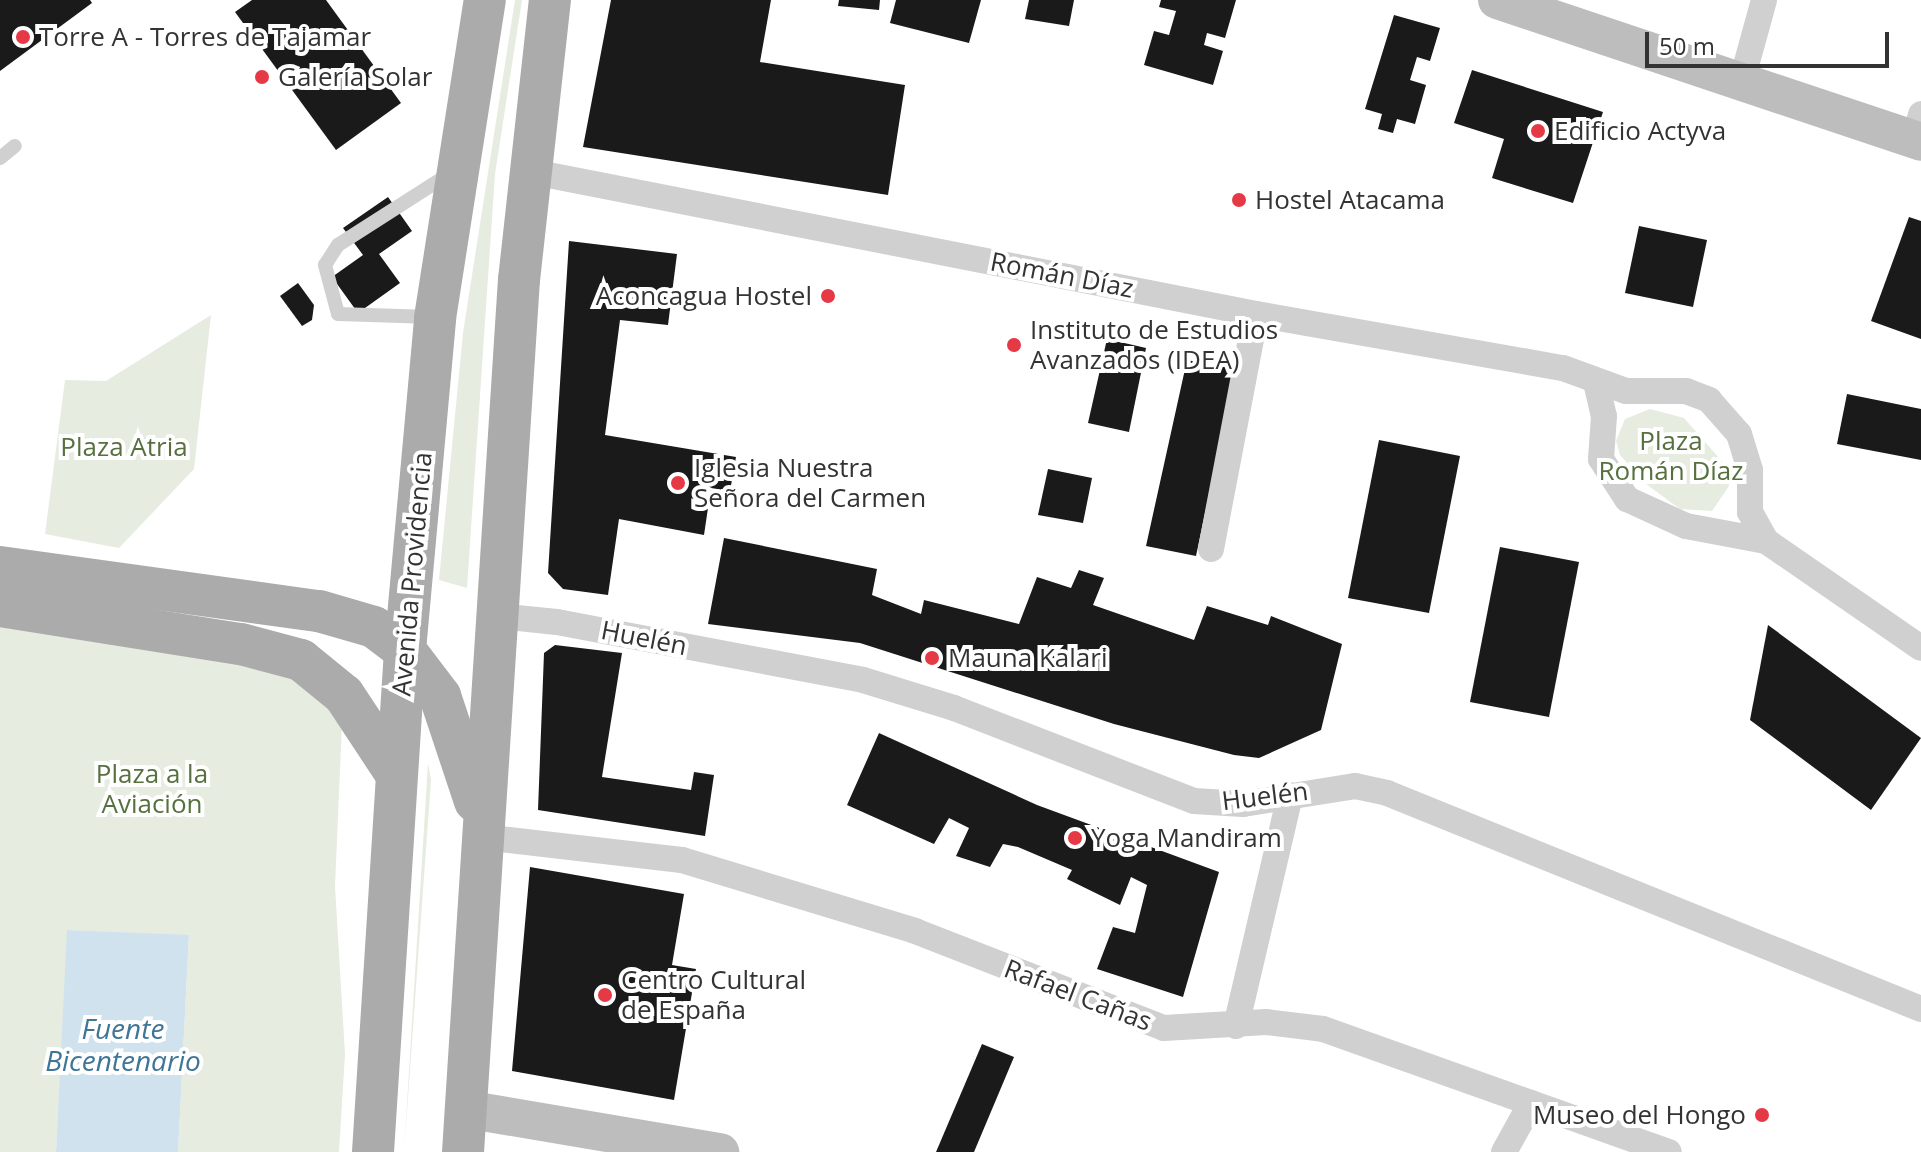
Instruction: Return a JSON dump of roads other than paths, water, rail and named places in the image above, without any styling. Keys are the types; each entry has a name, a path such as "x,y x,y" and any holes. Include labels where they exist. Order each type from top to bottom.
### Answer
{"main road":[{"name":"Avenida Providencia","path":"373,1152 405,650 435,318 485,0"},
{"path":"463,1152 528,171 550,0"},
{"path":"0,567 340,615 374,627 405,650 433,686 453,724 483,837"},
{"path":"0,606 241,644 301,660 344,695 396,774"}],"street":[{"path":"1497,0 1742,80 1919,132"},
{"path":"1742,80 1764,0"},
{"name":"Román Díaz","path":"528,171 1256,314 1563,368 1626,391 1686,391 1709,400 1730,419 1746,447 1750,512 1766,541"},
{"path":"1211,549 1256,314"},
{"path":"1596,382 1604,416 1601,459 1627,499 1686,526 1766,541 1921,648"},
{"name":"Huelén","path":"498,616 557,622 863,680 954,708 1194,801 1243,804 1355,786 1402,798 1921,1009"},
{"path":"1236,1026 1290,795"},
{"name":"Rafael Cañas","path":"483,837 682,860 915,931 1133,1020 1179,1030 1274,1022 1323,1029 1669,1152"},
{"path":"1504,1152 1531,1103"},
{"path":"465,1109 720,1152"}],"lane":[{"path":"0,158 15,146"},
{"path":"435,318 338,314 325,265 338,245 457,170"}],"water":[{"name":"Fuente Bicentenario","path":"67,930 189,935 178,1152 56,1152"}],"place":[{"name":"Torre A - Torres de Tajamar","path":"23,37"},
{"name":"Galería Solar","path":"262,77"},
{"name":"Edificio Actyva","path":"1538,131"},
{"name":"Hostel Atacama","path":"1239,200"},
{"name":"Aconcagua Hostel","path":"828,296"},
{"name":"Instituto de Estudios Avanzados (IDEA)","path":"1014,345"},
{"name":"Iglesia Nuestra Señora del Carmen","path":"678,483"},
{"name":"Mauna Kalari","path":"932,658"},
{"name":"Yoga Mandiram","path":"1075,838"},
{"name":"Centro Cultural de España","path":"605,995"},
{"name":"Museo del Hongo","path":"1762,1115"}],"park label":[{"name":"Plaza Atria","path":"124,447"},
{"name":"Plaza Román Díaz","path":"1671,456"},
{"name":"Plaza a la Aviación","path":"152,789"}]}
